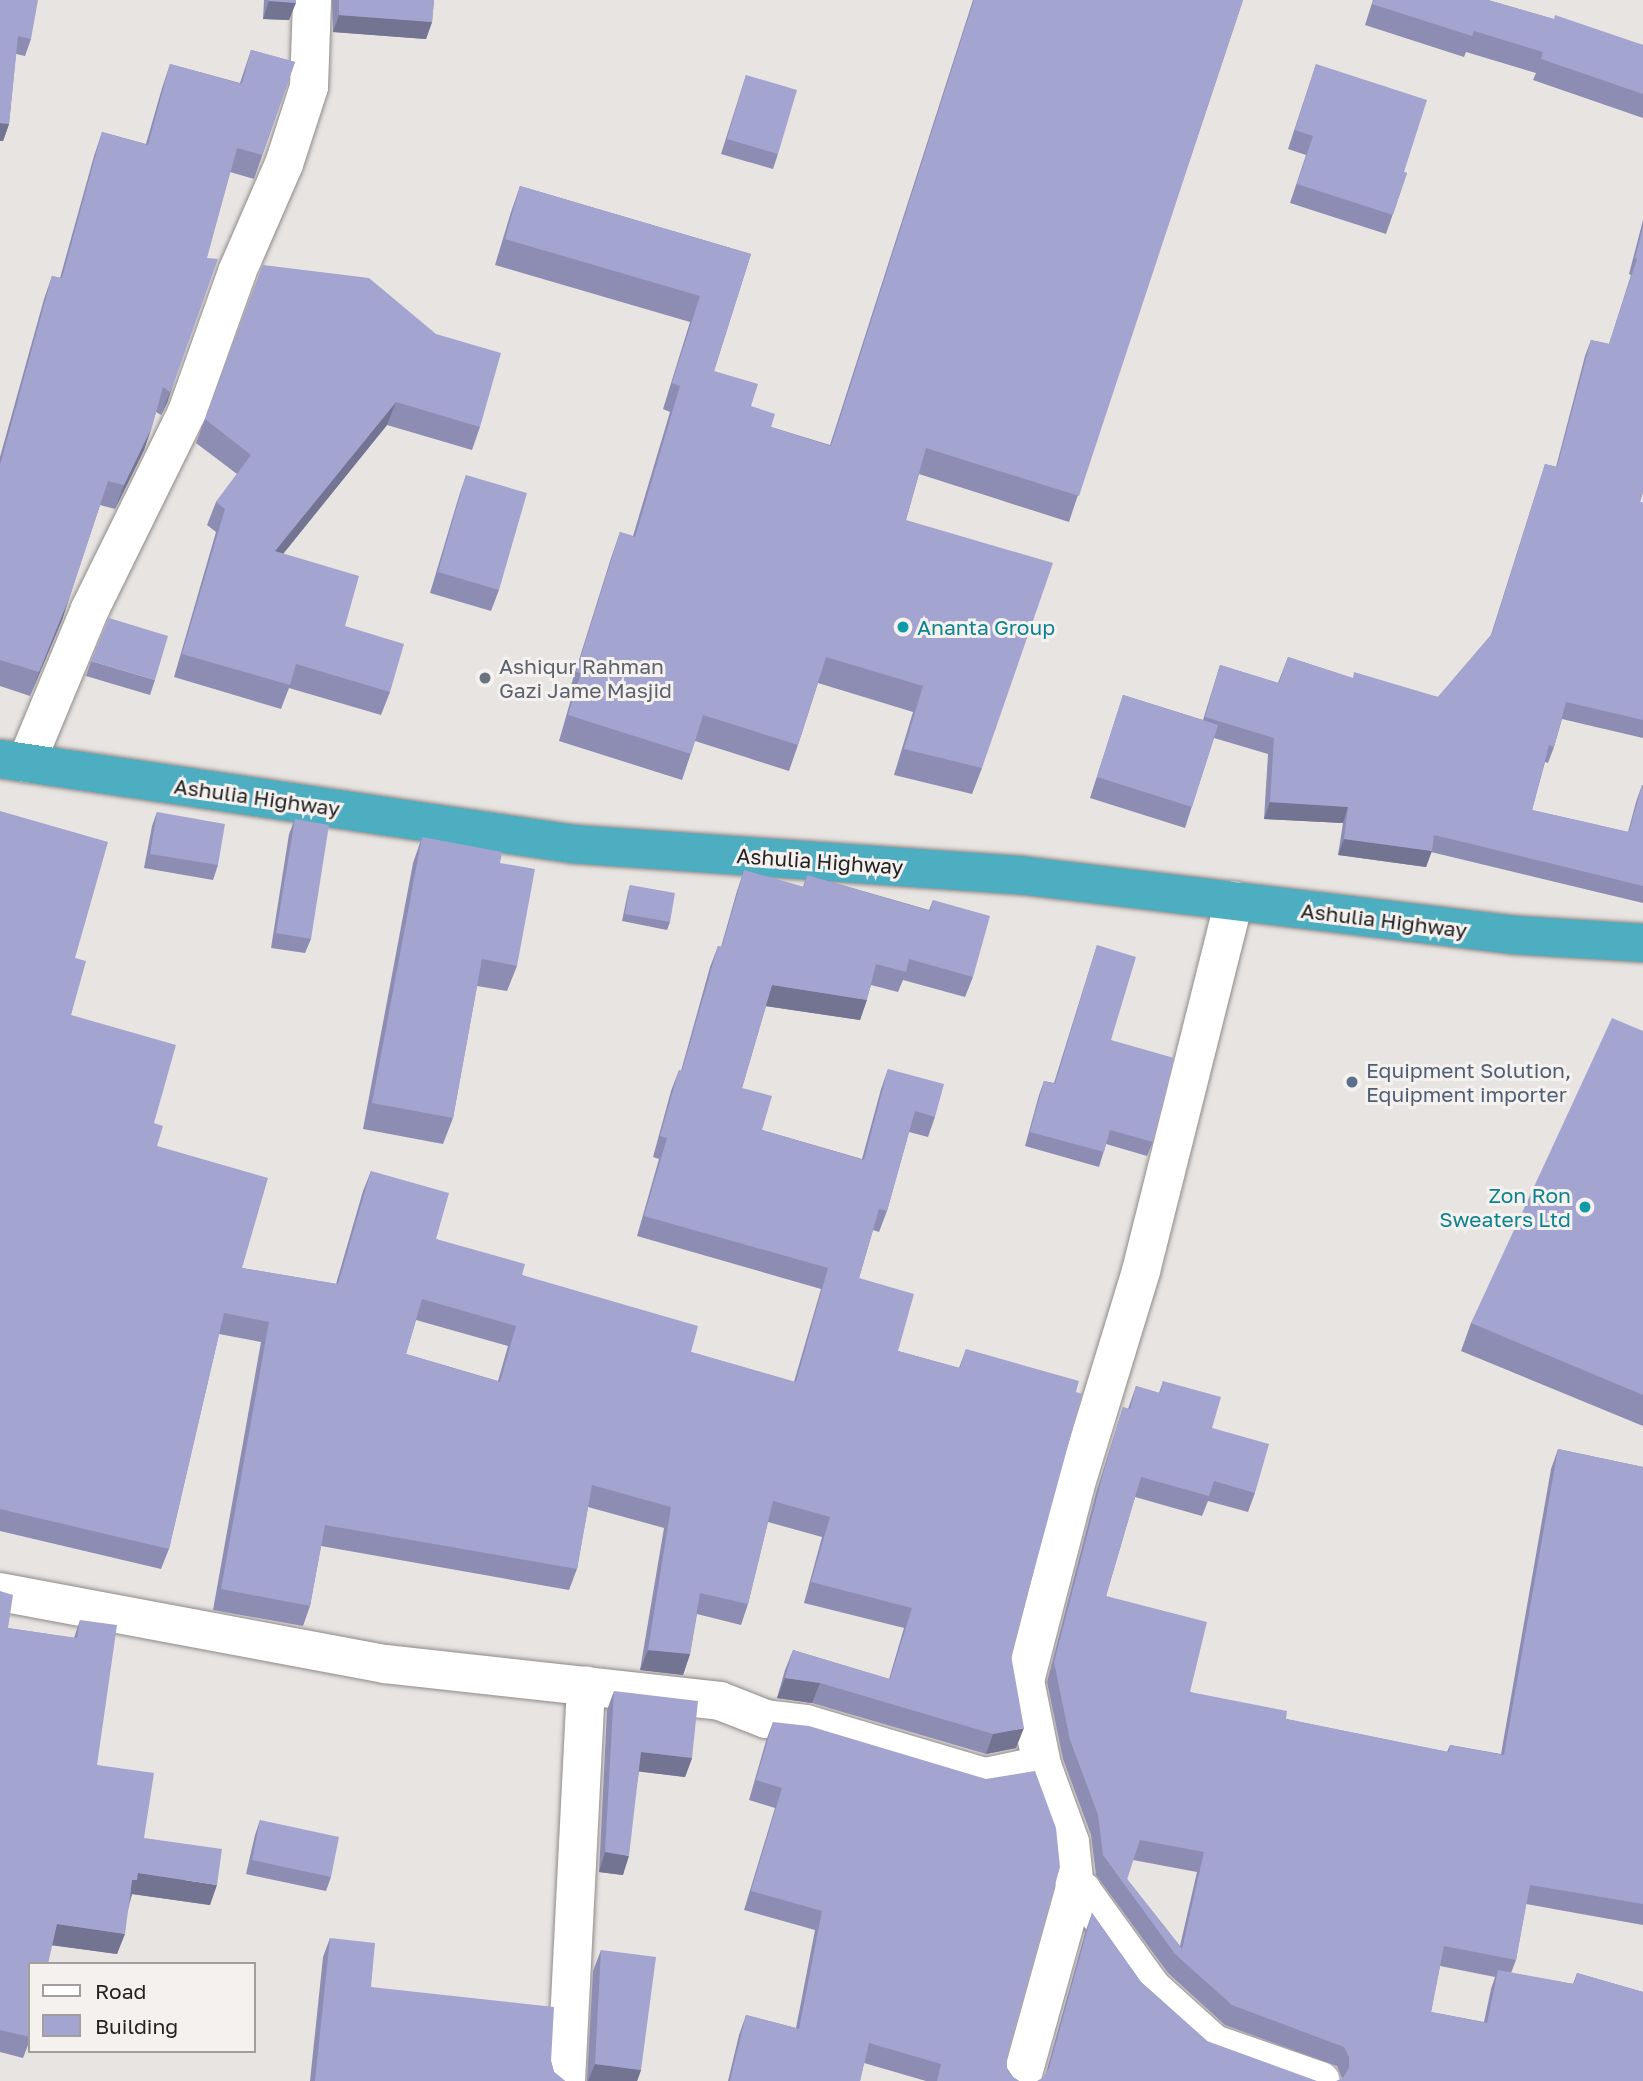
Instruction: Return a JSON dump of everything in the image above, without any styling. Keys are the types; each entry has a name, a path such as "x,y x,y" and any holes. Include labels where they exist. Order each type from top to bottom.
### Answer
{"highway":[{"name":"Ashulia Highway","path":"13,761 573,844 1019,875 1514,935 1643,943"}],"street":[{"path":"13,761 187,412 237,272 284,164 309,87 312,0"},
{"path":"1021,2081 1075,1888 1070,1842 1042,1765 1025,1681 1074,1487 1140,1271 1234,901"},
{"path":"0,1592 385,1664 720,1701 766,1719 806,1724 985,1777 1042,1765"},
{"path":"566,2081 586,1686"},
{"path":"1075,1888 1082,1891 1152,1988 1214,2044 1321,2081"}],"building":[{"path":"0,0 38,0 31,39 18,36 9,124 0,123"},
{"path":"296,0 296,3 269,1"},
{"path":"339,0 434,0 432,22 339,15"},
{"path":"974,0 1243,0 1079,496 926,448 906,520 1053,563 982,768 904,749 923,686 826,657 798,745 703,715 691,754 568,715 581,673 576,672 620,532 635,537 680,386 672,383 700,296 505,239 520,186 751,254 714,371 758,384 751,406 775,414 771,427 831,446"},
{"path":"1374,0 1488,0 1554,19 1555,15 1643,45 1643,94 1541,59 1543,52 1474,31 1472,36 1372,4"},
{"path":"251,50 295,62 262,155 237,148 207,258 218,259 175,380 170,392 163,387 152,427 124,485 108,481 70,596 39,672 0,660 0,465 52,276 62,278 102,132 148,145 170,64 242,84"},
{"path":"1316,64 1427,100 1393,215 1297,184 1313,136 1295,130"},
{"path":"746,75 797,90 778,154 727,139"},
{"path":"1643,227 1643,492 1640,502 1643,502 1643,720 1566,702 1554,747 1549,745 1532,810 1629,832 1642,785 1643,886 1434,835 1432,851 1344,839 1348,807 1270,802 1274,738 1205,717 1220,665 1279,683 1288,657 1353,678 1354,672 1438,697 1492,634 1545,464 1557,467 1591,340 1609,344 1637,259 1635,258"},
{"path":"263,265 369,278 436,334 501,353 480,427 396,402 275,551 359,576 345,626 404,644 390,692 296,664 290,685 182,654 225,509 216,502 251,455 205,419"},
{"path":"466,475 527,493 499,590 438,572"},
{"path":"109,618 168,636 155,680 91,661"},
{"path":"1123,695 1218,725 1192,807 1097,777"},
{"path":"0,811 108,842 75,958 86,961 71,1015 176,1045 154,1123 163,1126 157,1146 268,1178 242,1268 338,1284 371,1171 449,1193 436,1239 525,1264 522,1275 698,1326 691,1352 796,1382 828,1268 644,1216 667,1138 660,1136 679,1070 682,1071 718,946 722,947 744,870 804,887 807,875 930,911 933,900 990,916 973,977 909,959 906,972 876,964 867,1000 772,985 742,1088 772,1096 762,1130 864,1160 888,1069 944,1084 935,1117 915,1111 887,1211 879,1209 859,1278 914,1294 898,1351 960,1368 966,1349 1079,1381 1076,1392 1082,1394 1011,1655 1024,1728 993,1734 820,1683 785,1678 793,1650 890,1679 912,1608 811,1582 830,1517 773,1501 748,1604 700,1593 690,1654 648,1650 671,1507 592,1485 577,1569 325,1525 310,1606 221,1589 269,1322 224,1313 169,1549 0,1509","holes":["422,1299 516,1326 500,1382 406,1354"]},
{"path":"157,812 225,824 218,865 150,854"},
{"path":"295,819 329,825 311,939 276,933"},
{"path":"422,837 502,852 500,863 535,869 517,966 482,959 453,1118 372,1103"},
{"path":"630,885 675,893 670,922 625,914"},
{"path":"1097,945 1136,957 1111,1040 1174,1058 1153,1142 1110,1130 1104,1152 1030,1132 1044,1081 1055,1084"},
{"name":"Zon Ron Sweaters Ltd","path":"1612,1018 1643,1031 1643,1395 1471,1323"},
{"path":"1163,1381 1221,1397 1212,1428 1269,1444 1255,1493 1214,1481 1209,1496 1141,1477 1106,1596 1207,1622 1190,1692 1287,1711 1286,1719 1449,1752 1450,1745 1504,1755 1558,1449 1643,1467 1643,1904 1530,1885 1516,1960 1444,1946 1431,2012 1487,2023 1498,1970 1574,1984 1577,1973 1643,1992 1643,2081 1336,2081 1343,2078 1349,2068 1349,2057 1344,2047 1232,2005 1175,1954 1103,1855 1098,1815 1070,1740 1054,1662 1123,1407 1130,1409 1136,1386 1160,1393","holes":["1140,1840 1204,1852 1182,1949 1127,1879"]},
{"path":"0,1591 13,1595 8,1628 77,1638 80,1620 117,1625 97,1765 154,1773 144,1838 222,1849 217,1885 138,1873 137,1880 132,1880 125,1934 57,1924 48,1962 28,1962 28,2037 0,2030"},
{"path":"614,1691 698,1701 692,1758 641,1752 629,1856 605,1852"},
{"path":"773,1722 809,1726 986,1779 1035,1771 1056,1828 1060,1867 1007,2056 1007,2068 1019,2081 937,2081 941,2064 869,2043 860,2081 730,2081 746,2015 799,2029 822,1911 751,1891 782,1788 756,1780"},
{"path":"260,1820 339,1837 331,1877 252,1860"},
{"path":"1092,1913 1141,1982 1207,2041 1317,2081 1037,2081 1044,2077 1049,2068"},
{"path":"330,1938 375,1943 371,1987 554,2007 551,2061 554,2072 565,2081 315,2081"},
{"path":"601,1950 656,1957 641,2070 595,2064"}],"place":[{"name":"Ananta Group","path":"903,627"},
{"name":"Ashiqur Rahman Gazi Jame Masjid","path":"485,678"},
{"name":"Equipment Solution, Equipment importer","path":"1352,1082"},
{"name":"Zon Ron Sweaters Ltd","path":"1585,1207"}]}
